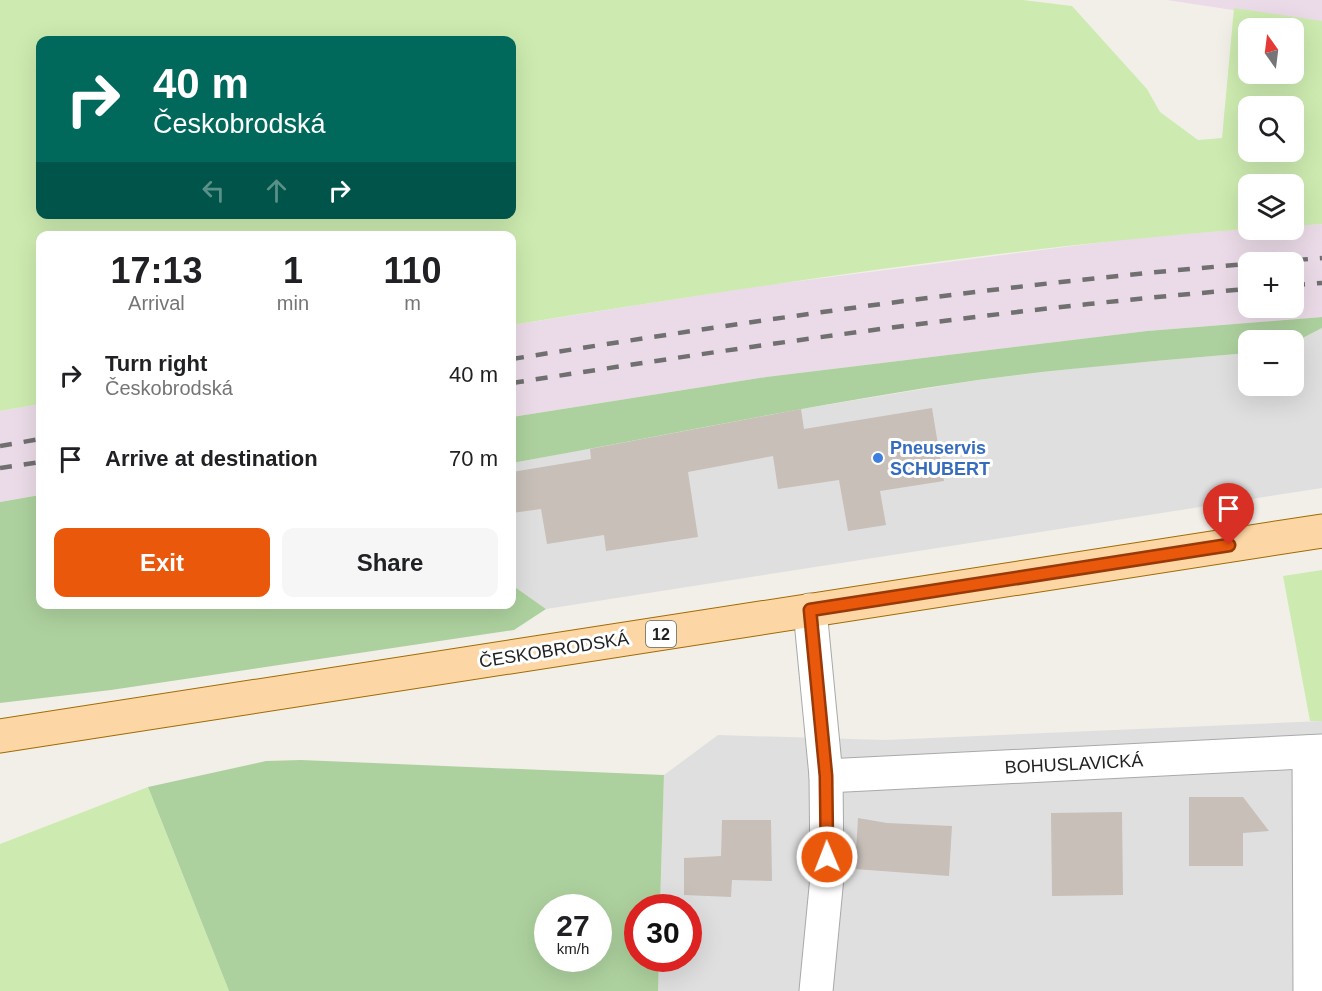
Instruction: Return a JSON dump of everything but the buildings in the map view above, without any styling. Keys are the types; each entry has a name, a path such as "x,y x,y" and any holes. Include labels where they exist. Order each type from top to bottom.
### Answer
{"main road":[{"name":"ČESKOBRODSKÁ","path":"0,736 1322,531"}],"street":[{"path":"810,610 826,776 828,877 816,991"},
{"path":"1310,991 1316,751"},
{"name":"BOHUSLAVICKÁ","path":"826,776 1316,751"}],"shaded area":[{"path":"1167,0 1322,0 1322,23 1304,21 1304,18 1285,18"},
{"path":"1322,224 1322,317 1147,331 766,377 516,416 516,324 752,287 1144,237 1238,230 1238,240 1304,240 1304,225"},
{"path":"1322,328 1322,488 546,609 516,588 516,462 801,409 978,380 1086,367 1238,354 1238,396 1304,396 1304,337"},
{"path":"36,405 36,496 0,502 0,411"},
{"path":"1322,721 1322,991 658,991 659,972 702,972 702,894 660,894 664,775 718,735 885,740"}],"green space":[{"path":"0,0 1023,0 1072,6 1147,89 1160,112 1198,140 1222,138 1234,8 1302,18 1238,18 1238,84 1304,84 1304,18 1322,21 1322,224 1304,225 1304,174 1238,174 1238,230 971,257 787,282 516,324 516,231 36,231 36,405 0,411"},
{"path":"1322,317 1322,328 1304,337 1304,330 1238,330 1238,354 1079,368 978,380 802,409 516,462 516,416 766,377 1147,331"},
{"path":"36,496 36,609 516,609 516,588 546,609 514,630 111,690 0,703 0,502"},
{"path":"1322,570 1322,721 1310,721 1283,576"},
{"path":"301,760 664,775 660,894 624,894 624,972 659,972 658,991 229,991 148,787 266,761"},
{"path":"148,787 229,991 0,991 0,844"}],"railway":[{"path":"1304,259 1322,258"},
{"path":"516,358 879,304 1063,282 1238,265"},
{"path":"1304,284 1322,283"},
{"path":"516,382 879,329 1063,307 1238,290"},
{"path":"0,446 36,440"},
{"path":"0,468 36,463"}],"place":[{"name":"Pneuservis SCHUBERT","path":"878,458"}],"route":[{"path":"827,857 826,776 810,610 1229,545"}]}
